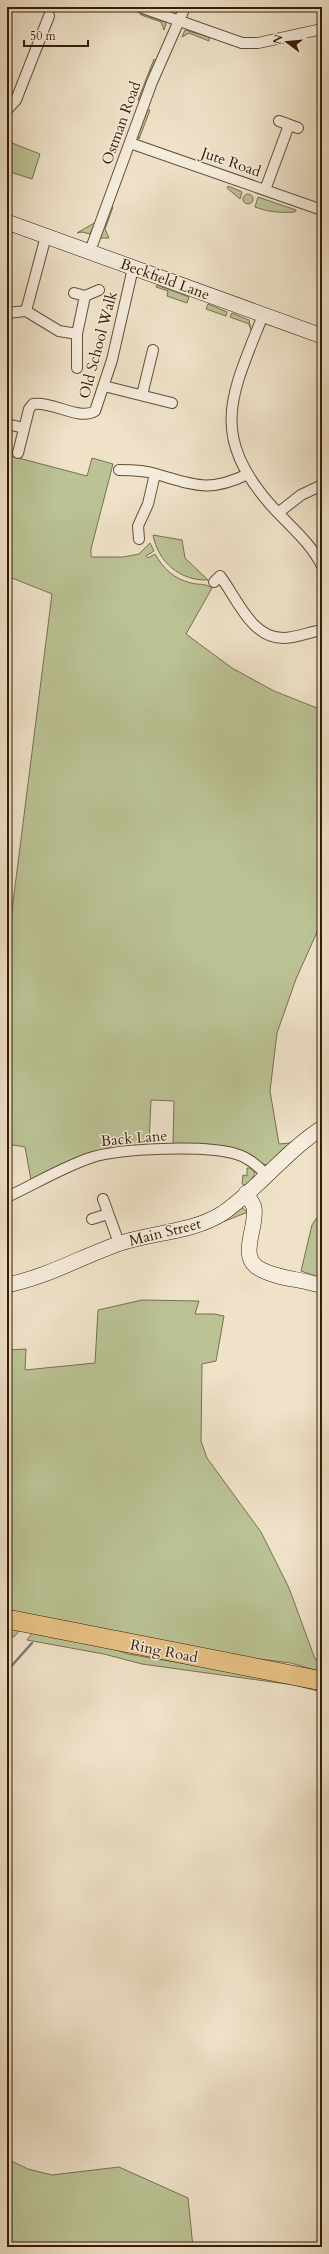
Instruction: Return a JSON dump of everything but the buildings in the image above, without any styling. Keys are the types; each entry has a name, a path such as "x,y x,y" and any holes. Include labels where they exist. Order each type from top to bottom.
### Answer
{"highway":[{"name":"Ring Road","path":"7,1619 103,1640 322,1681"}],"street":[{"path":"140,7 242,43 258,43 322,29"},
{"name":"Ostman Road","path":"90,251 130,143 178,21 185,7"},
{"path":"7,110 16,100 49,16"},
{"path":"265,190 289,125"},
{"name":"Jute Road","path":"130,143 322,210"},
{"name":"Beckfield Lane","path":"7,222 322,336"},
{"path":"26,311 46,236"},
{"name":"Old School Walk","path":"18,453 29,409 34,404 41,403 90,414 95,411 99,404 112,360 133,268"},
{"path":"74,294 85,296 98,290"},
{"path":"77,368 77,334 85,296"},
{"path":"7,313 26,311 59,331 77,334"},
{"path":"263,315 234,396 230,419 235,449 248,474 278,513 305,540 322,566"},
{"path":"142,396 153,350"},
{"path":"104,386 172,403"},
{"path":"7,424 24,428"},
{"path":"119,470 155,474 186,484 199,486 223,484 248,474"},
{"path":"139,539 138,526 148,504 155,474"},
{"path":"278,513 301,495 322,485"},
{"path":"220,576 253,625 264,634 283,638 322,630"},
{"name":"Main Street","path":"7,1284 50,1272 119,1243 204,1223 223,1212 246,1193 301,1142 322,1128"},
{"name":"Back Lane","path":"7,1197 73,1164 104,1154 181,1150 229,1152 245,1158 266,1174"},
{"path":"246,1193 253,1205 254,1212 254,1228 248,1249 249,1258 253,1264 264,1271 322,1286"},
{"path":"103,1199 119,1243"},
{"path":"92,1219 108,1214"}],"green space":[{"path":"140,13 165,22 166,24 164,30 161,22 141,15"},
{"path":"185,30 209,37 209,41 189,33 182,37"},
{"path":"154,59 156,61 141,100 138,100"},
{"path":"146,110 150,110 139,139 137,135"},
{"path":"7,141 40,154 32,179 7,171"},
{"path":"228,186 242,192 240,199 227,188"},
{"path":"246,194 250,194 252,195 252,203 246,204 243,201 243,197"},
{"path":"258,197 296,210 295,212 280,212 260,209 255,207"},
{"path":"110,207 113,207 105,229 109,238 101,238 101,234"},
{"path":"96,222 90,234 82,232 77,233"},
{"path":"157,285 189,297 187,303 167,296 168,291 156,287"},
{"path":"208,304 227,312 226,316 206,309"},
{"path":"232,313 249,320 251,330 249,324 230,317"},
{"path":"7,455 87,476 92,458 113,464 91,549 91,557 123,557 139,554 150,543 154,551 146,556 148,558 155,554 165,568 179,579 194,584 207,585 212,588 186,634 232,668 274,691 322,710 322,921 296,979 277,1033 270,1091 279,1144 290,1143 283,1152 267,1165 173,1145 174,1101 151,1100 149,1143 146,1145 31,1180 25,1147 7,1144 9,1107 7,1107 7,950 52,594 7,576"},
{"path":"153,535 182,540 185,558 208,580 188,577 172,568 160,554"},
{"path":"247,1168 252,1168 255,1174 247,1186 242,1184 243,1175 247,1176"},
{"path":"241,1207 248,1212 207,1228"},
{"path":"322,1210 322,1278 301,1271 312,1225"},
{"path":"142,1300 199,1301 195,1314 214,1314 224,1316 216,1361 202,1364 201,1441 207,1458 261,1532 289,1588 315,1659 322,1662 322,1672 291,1663 197,1651 7,1613 7,1350 26,1349 25,1370 95,1363 98,1310"},
{"path":"7,1626 17,1628 18,1632 14,1637 7,1635"},
{"path":"33,1632 105,1646 128,1654 322,1687 322,1692 294,1685 142,1664 104,1654 27,1640"},
{"path":"7,2159 28,2169 52,2175 119,2167 188,2198 193,2247 7,2247"}],"waterway":[{"path":"7,1671 32,1643"}]}
